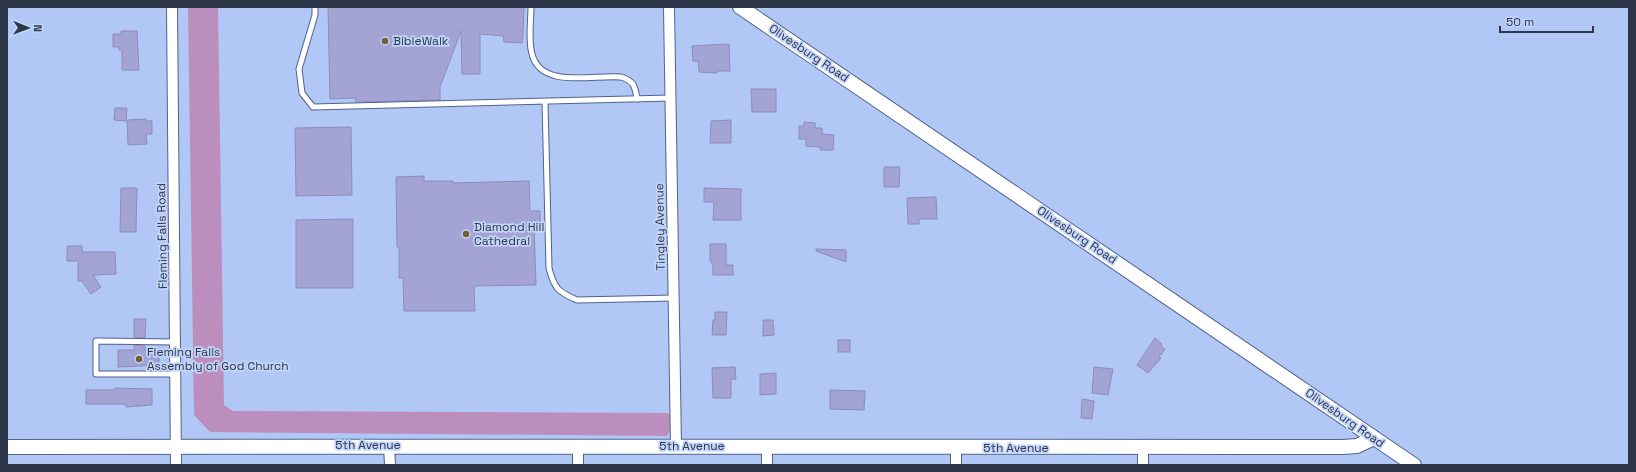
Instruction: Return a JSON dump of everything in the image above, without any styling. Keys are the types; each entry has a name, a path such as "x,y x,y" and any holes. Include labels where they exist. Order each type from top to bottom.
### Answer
{"street":[{"name":"Fleming Falls Road","path":"172,7 176,465"},
{"name":"Tingley Avenue","path":"669,7 676,446"},
{"name":"Olivesburg Road","path":"740,7 1414,465"},
{"name":"5th Avenue","path":"7,447 389,445 956,448 1343,448 1357,446 1374,438"},
{"path":"389,445 390,465"},
{"path":"578,446 578,465"},
{"path":"767,447 767,465"},
{"path":"956,448 956,465"},
{"path":"1143,448 1143,465"}],"lane":[{"path":"315,7 315,15 300,69 302,93 313,107 670,98"},
{"path":"532,7 532,54 538,65 543,70 549,74 564,78 621,77 629,80 635,86 637,99"},
{"path":"545,102 549,268 554,285 563,294 577,300 674,298"},
{"path":"175,342 96,341 96,374 176,374"}],"shaded area":[{"path":"188,7 218,7 224,405 233,411 668,413 671,418 671,424 670,431 667,436 210,432 194,415"}],"building":[{"path":"328,7 524,7 522,43 504,42 503,36 480,34 480,74 462,74 461,31 440,87 440,100 356,102 355,98 330,99"},
{"path":"121,31 137,31 139,70 122,70 122,50 119,50 119,47 113,47 113,34 121,34"},
{"path":"729,44 730,71 717,71 717,73 699,72 698,61 693,61 692,46"},
{"path":"751,89 776,89 776,112 752,112"},
{"path":"115,108 127,108 126,121 114,120"},
{"path":"146,119 146,121 152,121 152,134 146,134 147,144 128,145 127,120"},
{"path":"731,120 731,143 710,143 711,121"},
{"path":"804,122 815,123 815,128 822,128 822,134 834,135 833,150 820,150 820,147 806,146 806,139 799,139 799,126 804,126"},
{"path":"351,127 352,195 296,196 295,128"},
{"path":"884,167 900,167 899,187 884,187"},
{"name":"Diamond Hill Cathedral","path":"424,176 424,181 453,181 453,183 529,181 530,211 540,211 540,222 534,222 536,285 474,286 475,311 404,311 403,278 399,278 399,247 397,247 396,177"},
{"path":"121,188 137,188 136,232 120,232"},
{"path":"704,188 741,189 741,220 713,220 714,202 704,202"},
{"path":"936,197 937,219 919,219 919,224 908,224 907,198"},
{"path":"353,219 353,288 296,288 296,220"},
{"path":"710,244 726,244 726,265 733,265 733,275 713,275 713,266 710,261"},
{"path":"67,246 82,246 82,252 115,252 116,274 93,275 101,287 91,294 82,281 78,281 78,261 67,261"},
{"path":"816,249 846,250 846,262 816,251"},
{"path":"715,312 727,312 726,335 712,335"},
{"path":"134,319 146,319 145,338 134,337"},
{"path":"763,320 773,320 774,335 763,336"},
{"path":"1155,338 1165,349 1159,357 1161,358 1148,373 1137,365"},
{"path":"838,340 850,340 850,352 838,352"},
{"name":"Fleming Falls Assembly of God Church","path":"134,345 145,346 145,350 159,352 159,365 118,367 118,350 134,350"},
{"path":"735,367 736,379 731,379 731,398 713,398 712,368"},
{"path":"1094,367 1113,369 1108,395 1092,393"},
{"path":"776,373 776,394 760,395 760,374"},
{"path":"115,388 152,389 152,405 126,407 126,404 86,404 86,390 115,390"},
{"path":"830,390 865,391 864,410 830,409"},
{"path":"1082,399 1094,401 1092,419 1081,418"}],"place":[{"name":"BibleWalk","path":"385,41"},
{"name":"Diamond Hill Cathedral","path":"466,234"},
{"name":"Fleming Falls Assembly of God Church","path":"139,359"}]}
